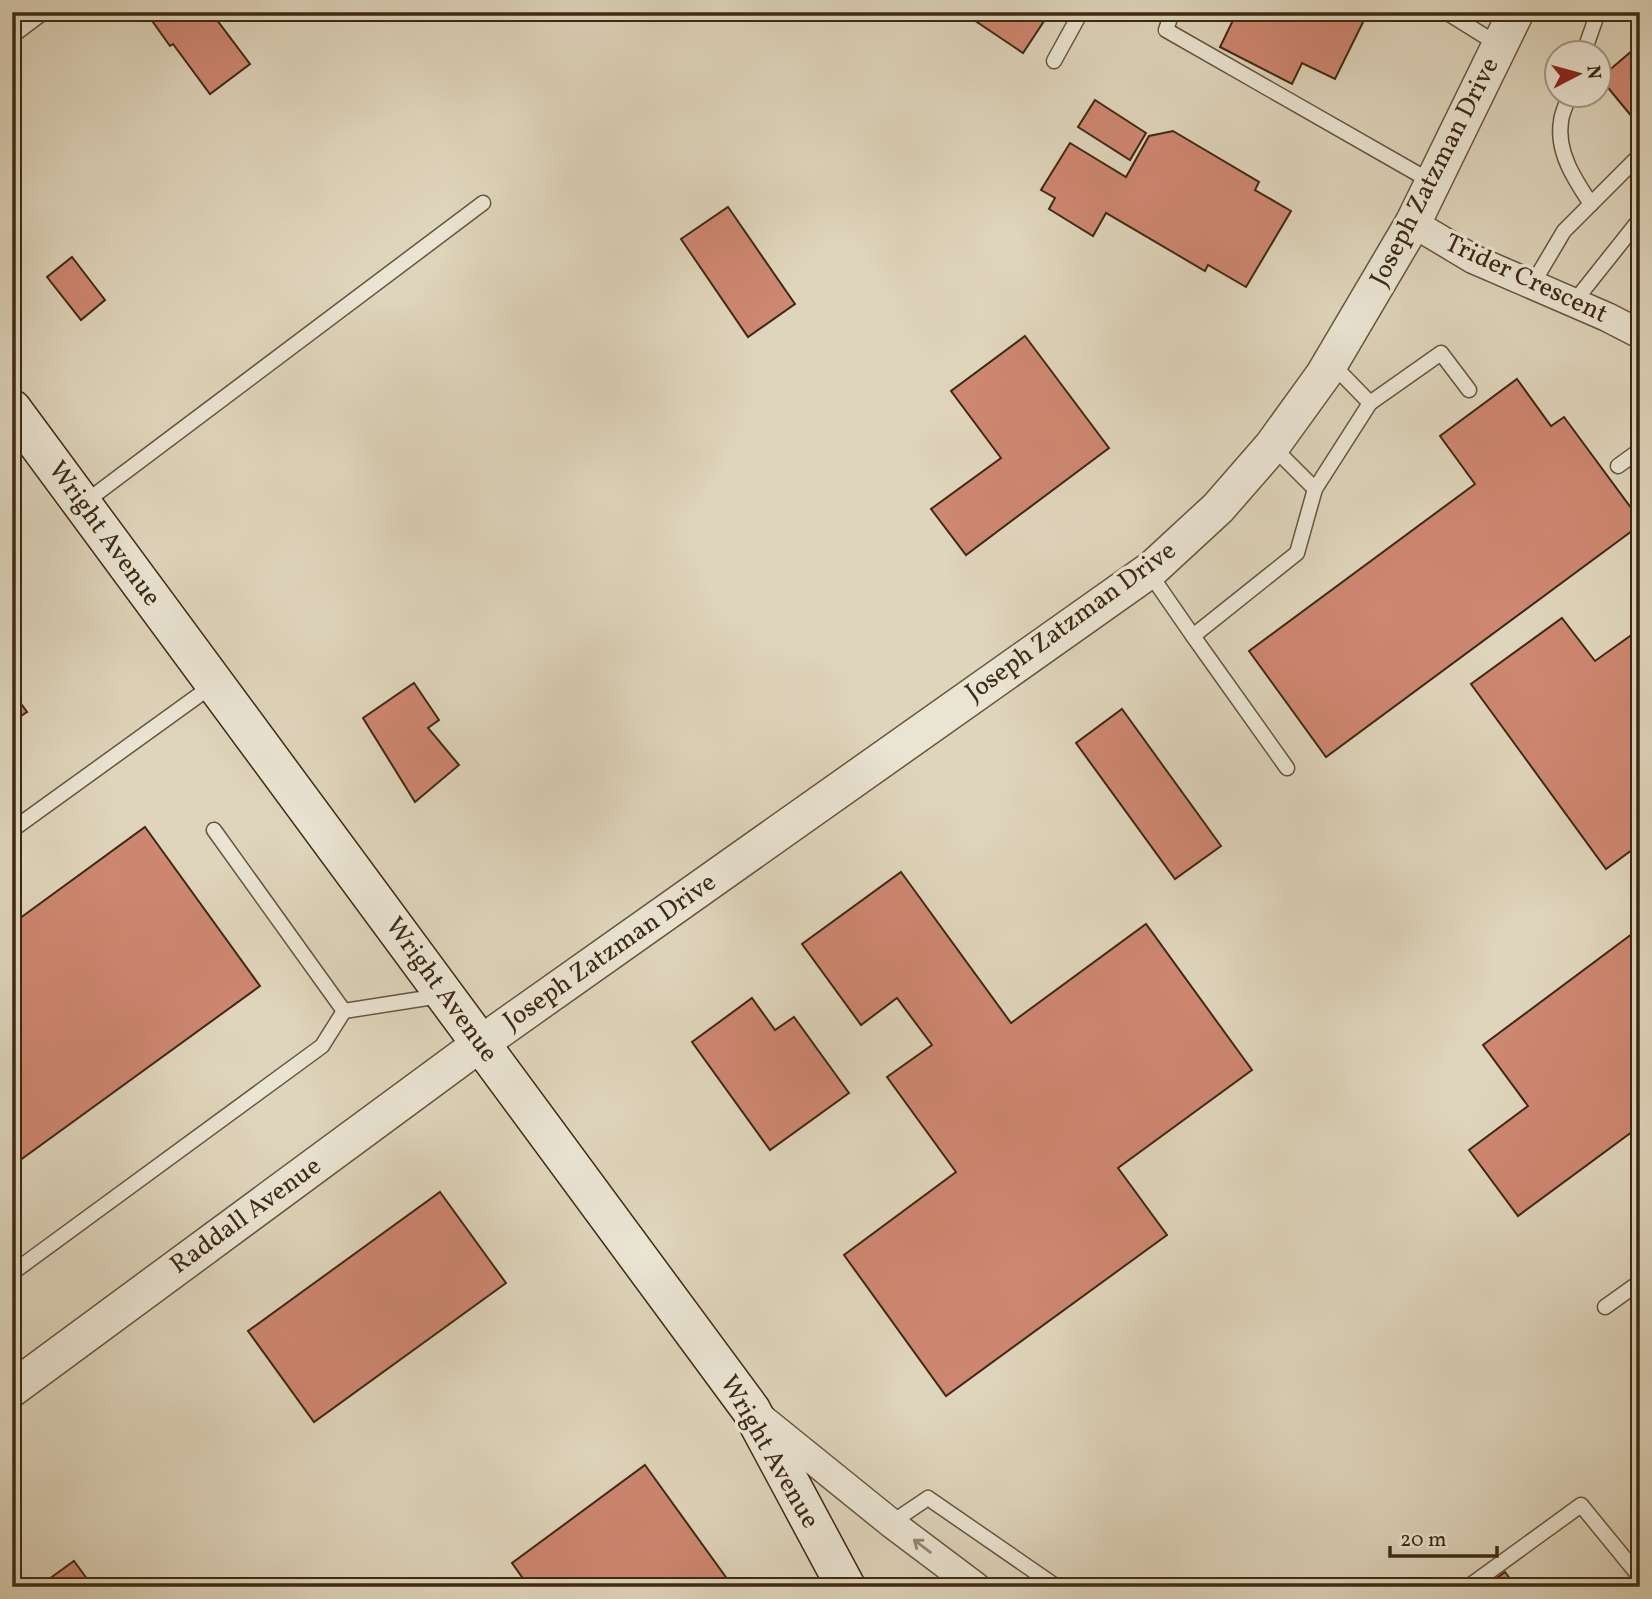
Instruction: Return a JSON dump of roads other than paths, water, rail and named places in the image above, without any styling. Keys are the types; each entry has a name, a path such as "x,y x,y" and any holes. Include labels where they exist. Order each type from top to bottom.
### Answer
{"main road":[{"name":"Wright Avenue","path":"12,409 751,1410 846,1587"}],"street":[{"name":"Joseph Zatzman Drive","path":"480,1044 1148,571 1217,508 1272,446 1331,363 1413,223 1516,12"},
{"name":"Trider Crescent","path":"1413,223 1473,259 1640,334"},
{"name":"Raddall Avenue","path":"16,1380 480,1044"},
{"path":"751,1410 891,1523 976,1587"}],"lane":[{"path":"12,36 44,12"},
{"path":"1054,61 1081,12"},
{"path":"1172,12 1166,30 1433,183"},
{"path":"1446,12 1500,46"},
{"path":"1589,38 1598,12"},
{"path":"1565,108 1560,121 1561,144 1573,177 1591,204"},
{"path":"1532,285 1564,231 1640,155"},
{"path":"83,504 483,203"},
{"path":"1573,302 1640,219"},
{"path":"1193,636 1297,552 1315,489 1370,403 1441,353 1469,390"},
{"path":"1331,363 1370,403"},
{"path":"1272,446 1315,489"},
{"path":"1618,466 1640,450"},
{"path":"1148,571 1287,768"},
{"path":"12,831 215,685"},
{"path":"214,830 344,1011"},
{"path":"12,1273 322,1046 344,1011 445,995"},
{"path":"1605,1307 1640,1282"},
{"path":"891,1523 928,1497 1056,1587"},
{"path":"1468,1587 1581,1505 1640,1577"}]}
